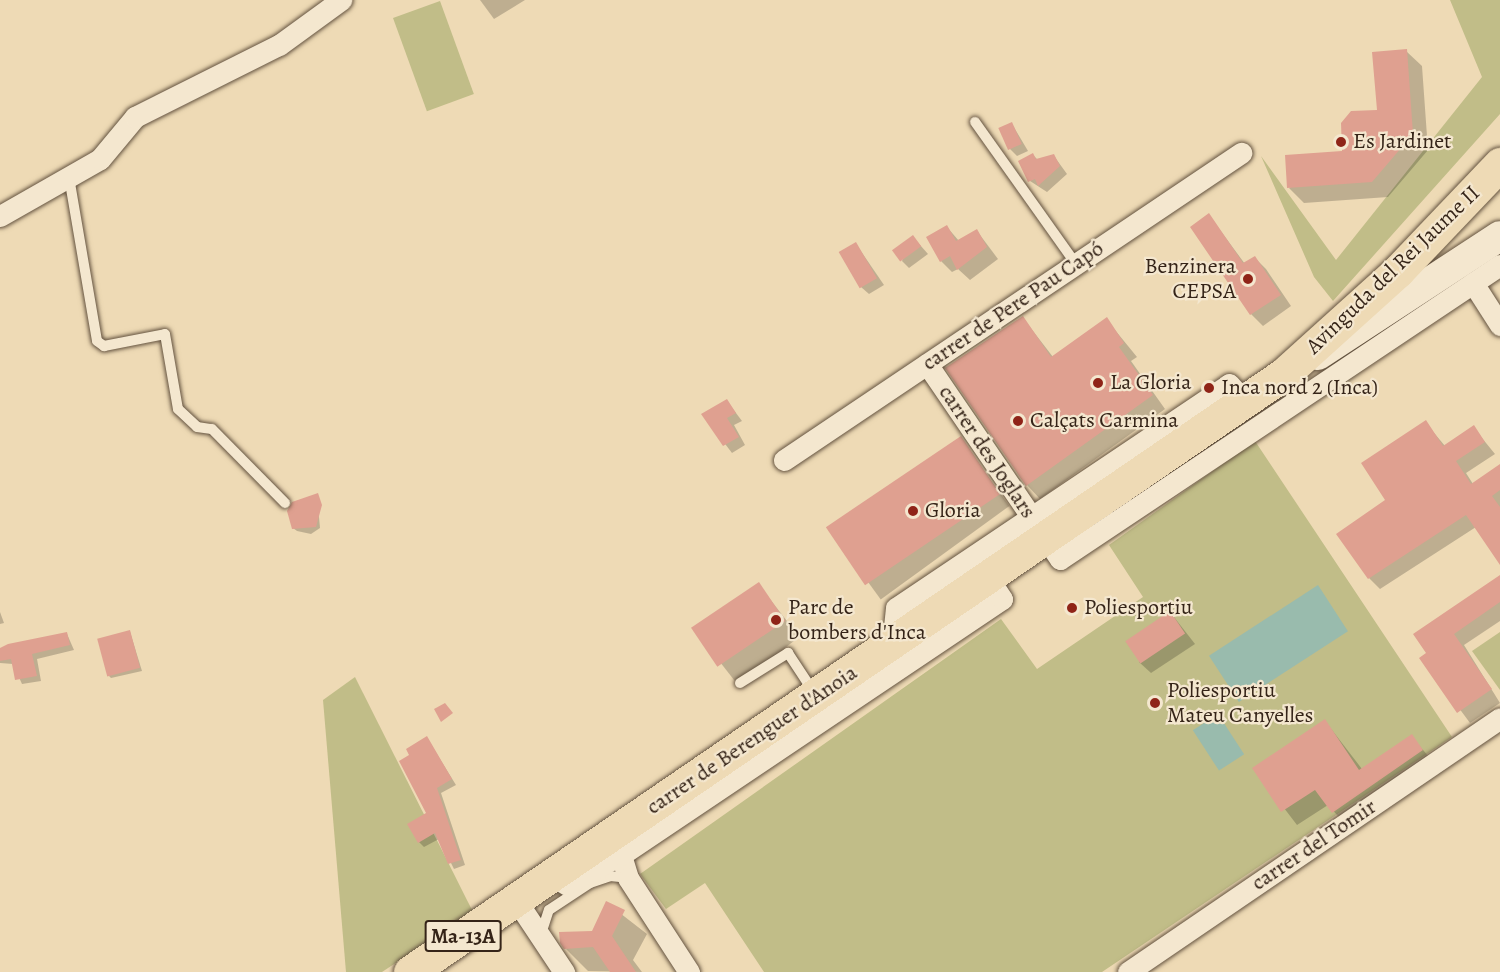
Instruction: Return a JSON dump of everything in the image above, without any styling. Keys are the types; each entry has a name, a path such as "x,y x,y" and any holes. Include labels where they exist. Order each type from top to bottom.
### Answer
{"main road":[{"name":"Avinguda del Rei Jaume II","path":"1284,374 1398,271 1500,164"},
{"name":"carrer de Berenguer d'Anoia","path":"516,900 989,579 1039,528 1246,403 1284,374"},
{"name":"Ma-13A","path":"410,972 516,900"}],"street":[{"path":"0,216 100,159 135,117 279,45 341,0"},
{"name":"carrer de Pere Pau Capó","path":"784,460 1241,153"},
{"path":"1284,374 1373,322 1500,236"},
{"path":"1500,265 1473,283 1500,325"},
{"name":"carrer des Joglars","path":"927,364 1060,559 1473,283"},
{"path":"892,646 896,608 1039,528"},
{"path":"516,900 542,899 583,872 621,855 1002,599 989,579"},
{"name":"carrer del Tomir","path":"1128,972 1500,718"},
{"path":"621,855 628,878 688,972"},
{"path":"516,900 564,972"}],"lane":[{"path":"975,122 1076,264"},
{"path":"69,177 97,341 104,346 165,334 178,409 197,427 212,429 285,503"},
{"path":"740,683 788,653 816,697"},
{"path":"540,937 549,909 590,883 610,876 628,878"}],"shaded area":[{"path":"1450,0 1500,0 1500,114 1333,301 1314,277 1261,156 1336,260 1482,77"},
{"path":"440,1 474,94 427,111 393,18"},
{"name":"Poliesportiu Mateu Canyelles","path":"1255,441 1452,737 1102,972 764,972 705,883 666,909 640,874 1001,619 1037,669 1143,597 1109,545"},
{"path":"1318,585 1348,631 1239,702 1209,656"},
{"path":"1500,632 1500,690 1472,651"},
{"path":"355,677 473,912 382,972 346,972 323,700"},
{"path":"1218,714 1244,754 1219,771 1193,730"}],"building":[{"path":"1407,49 1413,134 1372,182 1287,188 1285,155 1342,151 1341,123 1351,111 1377,110 1372,52"},
{"path":"1012,122 1022,144 1008,150 998,128"},
{"path":"1033,153 1036,159 1054,154 1060,166 1038,186 1035,179 1028,182 1018,161"},
{"name":"Benzinera CEPSA","path":"1209,213 1243,263 1255,256 1281,295 1250,315 1190,227"},
{"path":"947,225 956,241 977,229 987,247 957,270 950,256 940,262 926,237"},
{"path":"913,235 921,246 900,262 892,250"},
{"path":"856,242 877,278 860,288 839,252"},
{"path":"1023,316 1051,357 1107,317 1124,343 1119,347 1153,395 1026,486 945,368"},
{"path":"727,399 736,413 727,418 739,437 723,446 701,414"},
{"path":"1426,420 1443,446 1474,425 1485,442 1456,461 1471,484 1500,464 1500,490 1492,496 1500,507 1500,565 1466,515 1368,579 1336,534 1385,500 1361,463"},
{"name":"Gloria","path":"961,436 1000,494 865,585 826,527"},
{"path":"318,493 322,505 316,527 292,529 287,511 292,502"},
{"path":"1500,575 1500,602 1454,634 1492,689 1457,713 1419,658 1426,653 1413,634"},
{"path":"759,582 785,621 717,667 691,628"},
{"path":"1170,611 1185,633 1140,664 1125,641"},
{"path":"130,630 140,668 107,676 97,639"},
{"path":"67,632 70,645 32,654 37,676 15,680 11,659 0,661 0,648 8,644"},
{"path":"445,703 453,713 441,722 434,709"},
{"path":"1325,719 1359,770 1412,734 1423,750 1332,813 1315,790 1281,812 1252,768"},
{"path":"427,736 452,779 437,788 461,860 448,864 435,833 418,843 407,824 426,813 399,761 409,755 406,749"},
{"path":"606,901 625,910 612,936 636,972 610,972 593,947 564,949 560,943 559,932 592,931"}],"place":[{"name":"Es Jardinet","path":"1341,142"},
{"name":"Benzinera CEPSA","path":"1248,279"},
{"name":"La Gloria","path":"1098,383"},
{"name":"Inca nord 2 (Inca)","path":"1209,388"},
{"name":"Calçats Carmina","path":"1018,421"},
{"name":"Gloria","path":"913,511"},
{"name":"Poliesportiu","path":"1072,608"},
{"name":"Parc de bombers d'Inca","path":"776,620"},
{"name":"Poliesportiu Mateu Canyelles","path":"1155,703"}]}
